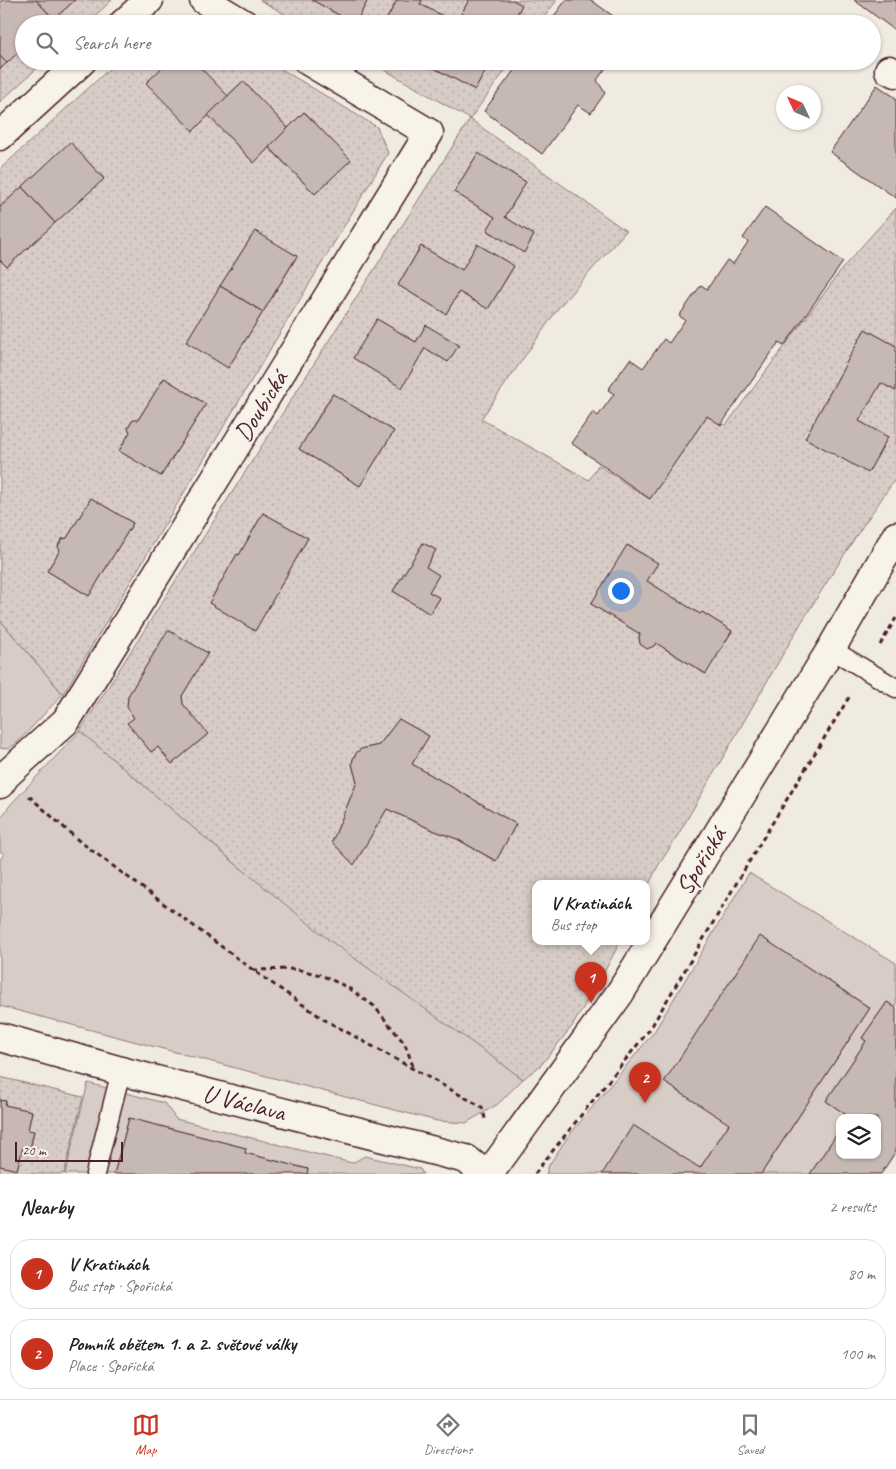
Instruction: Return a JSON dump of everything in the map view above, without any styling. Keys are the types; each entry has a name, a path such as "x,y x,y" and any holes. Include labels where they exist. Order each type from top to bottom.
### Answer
{"street":[{"path":"133,15 149,0"},
{"path":"204,0 229,15"},
{"path":"0,136 72,70"},
{"name":"Doubická","path":"2,776 66,721 430,133 323,70"},
{"name":"Spořická","path":"650,944 830,649 896,536"},
{"name":"Spořická","path":"487,1174 620,993 649,945"},
{"name":"U Václava","path":"0,1037 121,1071 466,1160 487,1174"}],"lane":[{"path":"830,649 896,688"},
{"path":"95,1174 121,1071"}],"path":[{"path":"535,1174 650,1029 896,618"},
{"path":"2,776 78,840 252,970 325,1020 482,1107 487,1125"},
{"path":"252,970 296,969 321,975 347,986 374,1006 405,1044 414,1070"}],"shaded area":[{"path":"75,0 112,0 96,15 59,15"},
{"path":"260,0 312,0 339,15 286,15"},
{"path":"368,0 397,0 389,15 360,15"},
{"path":"422,0 469,0 461,15 441,15 420,4"},
{"path":"513,0 557,0 546,15 517,15 522,5"},
{"path":"15,55 15,70 35,70 0,102 0,69"},
{"path":"108,70 160,70 147,83 208,115 254,163 269,148 315,194 350,160 305,112 288,128 243,81 227,96 202,70 283,70 377,127 388,153 63,694 0,620 0,260 7,267 104,178 70,143 0,207 0,169","holes":["255,231 297,257 228,368 220,286","164,378 206,404 161,476 120,451 130,432 128,428 132,421 138,420","91,498 133,523 89,596 47,571 60,550 58,545 62,539 67,538"]},
{"path":"385,70 438,70 475,90 486,70 505,70 470,119"},
{"path":"470,119 626,231 559,307 481,419 589,480 598,465 649,499 707,416 726,425 845,265 896,208 896,346 865,329 805,438 868,472 888,437 859,421 881,383 896,391 896,478 858,533 801,623 650,882 650,880 532,880 532,945 618,945 592,995 573,1025 541,1065 523,1079 329,940 237,865 80,731","holes":["478,153 526,182 505,217 534,235 524,252 487,231 495,217 454,192","477,244 514,266 488,309 459,292 446,314 398,285 421,246 462,270","377,319 416,342 426,326 448,362 425,348 402,387 354,358","332,394 394,431 360,486 299,449","263,513 308,538 255,630 209,603 237,554 239,555","423,543 436,550 426,567 429,592 440,598 430,614 393,591","628,545 657,563 647,581 700,614 702,612 732,631 705,674 656,643 654,646 647,648 640,644 640,634 591,604","168,630 207,653 182,696 183,704 207,735 172,764 158,747 151,752 128,723 134,718 127,707 128,696","399,719 429,736 412,764 516,824 495,861 457,839 387,809 354,864 332,842 357,782 352,764 357,752 361,749 379,745"]},
{"path":"0,620 63,694 16,744 7,749 0,748"},
{"path":"80,731 237,865 523,1079 498,1104 466,1123 437,1121 0,1006 0,860 4,854 0,851 0,819 11,804"},
{"path":"749,873 896,963 896,1008 887,1002 862,1038 866,1041 826,1101 845,1114 836,1114 836,1135 810,1174 761,1174 870,1008 761,937 729,1124 700,1168 602,1174 546,1174 549,1165 567,1138 654,1032"},
{"path":"0,1077 83,1097 64,1174 0,1174 0,1166 17,1170 23,1147 30,1148 34,1132 28,1130 32,1111 5,1105 6,1101 0,1100"},
{"path":"88,1083 164,1103 176,1119 352,1163 365,1156 420,1169 423,1174 307,1174 308,1169 245,1153 245,1148 129,1118 114,1174 65,1174"}],"building":[{"path":"2,0 36,0 50,15 15,15 15,55 7,63 0,56 0,2"},
{"path":"36,0 75,0 58,15 50,15"},
{"path":"312,0 368,0 360,15 339,15"},
{"path":"397,0 422,0 420,4 441,15 389,15"},
{"path":"469,0 513,0 522,5 517,15 461,15"},
{"path":"566,0 591,0 612,15 555,15"},
{"path":"854,0 896,0 896,31 881,20 881,15 874,15"},
{"path":"0,56 7,63 0,69"},
{"path":"160,70 203,70 228,96 193,131 146,83"},
{"path":"438,70 486,70 475,90"},
{"path":"514,70 604,70 597,80 605,93 591,113 578,105 542,154 484,111"},
{"path":"243,81 288,128 254,163 208,115"},
{"path":"877,85 896,98 896,198 830,152"},
{"path":"304,112 351,160 315,194 269,147"},
{"path":"70,142 104,179 55,223 22,187"},
{"path":"478,153 526,182 505,217 534,235 524,253 487,230 495,217 454,192"},
{"path":"22,187 55,223 7,267 0,260 0,207"},
{"path":"765,207 843,262 784,346 779,342 721,425 707,416 650,499 571,443 593,412 598,416 614,394 608,390 630,359 643,368 664,339 669,343 685,320 679,316 701,285 707,289 727,260 733,264 748,242 743,238"},
{"path":"255,231 297,256 263,312 220,286"},
{"path":"477,244 514,266 488,309 459,292 446,314 398,285 421,246 462,270"},
{"path":"220,286 263,312 228,368 186,342"},
{"path":"377,319 416,342 426,325 459,345 448,362 425,348 402,388 353,358"},
{"path":"865,329 896,346 896,391 881,383 859,421 888,437 868,473 805,438"},
{"path":"164,378 206,404 161,476 119,451 130,432 128,428 133,420 138,420"},
{"path":"333,394 394,431 360,486 299,449"},
{"path":"91,498 133,523 89,596 47,571 60,550 58,546 62,539 67,538"},
{"path":"263,513 308,538 255,631 209,603"},
{"path":"423,543 436,550 426,567 439,575 429,592 440,598 430,614 393,591"},
{"path":"627,545 658,563 647,581 700,614 702,612 732,631 706,674 656,643 647,649 640,644 640,634 591,604"},
{"path":"168,630 208,653 182,696 183,704 208,734 172,764 158,747 151,752 127,723 134,718 127,707 128,696"},
{"path":"399,719 429,736 412,764 516,824 496,861 457,839 387,809 354,865 332,842 357,782 352,764 353,759 361,749 379,745"},
{"path":"760,936 870,1008 761,1174 602,1174 633,1125 700,1168 729,1124 664,1082"},
{"path":"887,1002 896,1008 896,1151 881,1174 810,1174 836,1135 836,1159 881,1159 881,1114 845,1114 826,1101 866,1041 862,1038"},
{"path":"0,1100 6,1101 5,1105 32,1111 28,1130 34,1131 30,1149 23,1147 17,1170 0,1166"},
{"path":"129,1118 246,1148 245,1153 308,1169 307,1174 114,1174"}],"place":[{"name":"V Kratinách","path":"591,1003"},
{"name":"Pomník obětem 1. a 2. světové války","path":"645,1103"}]}
